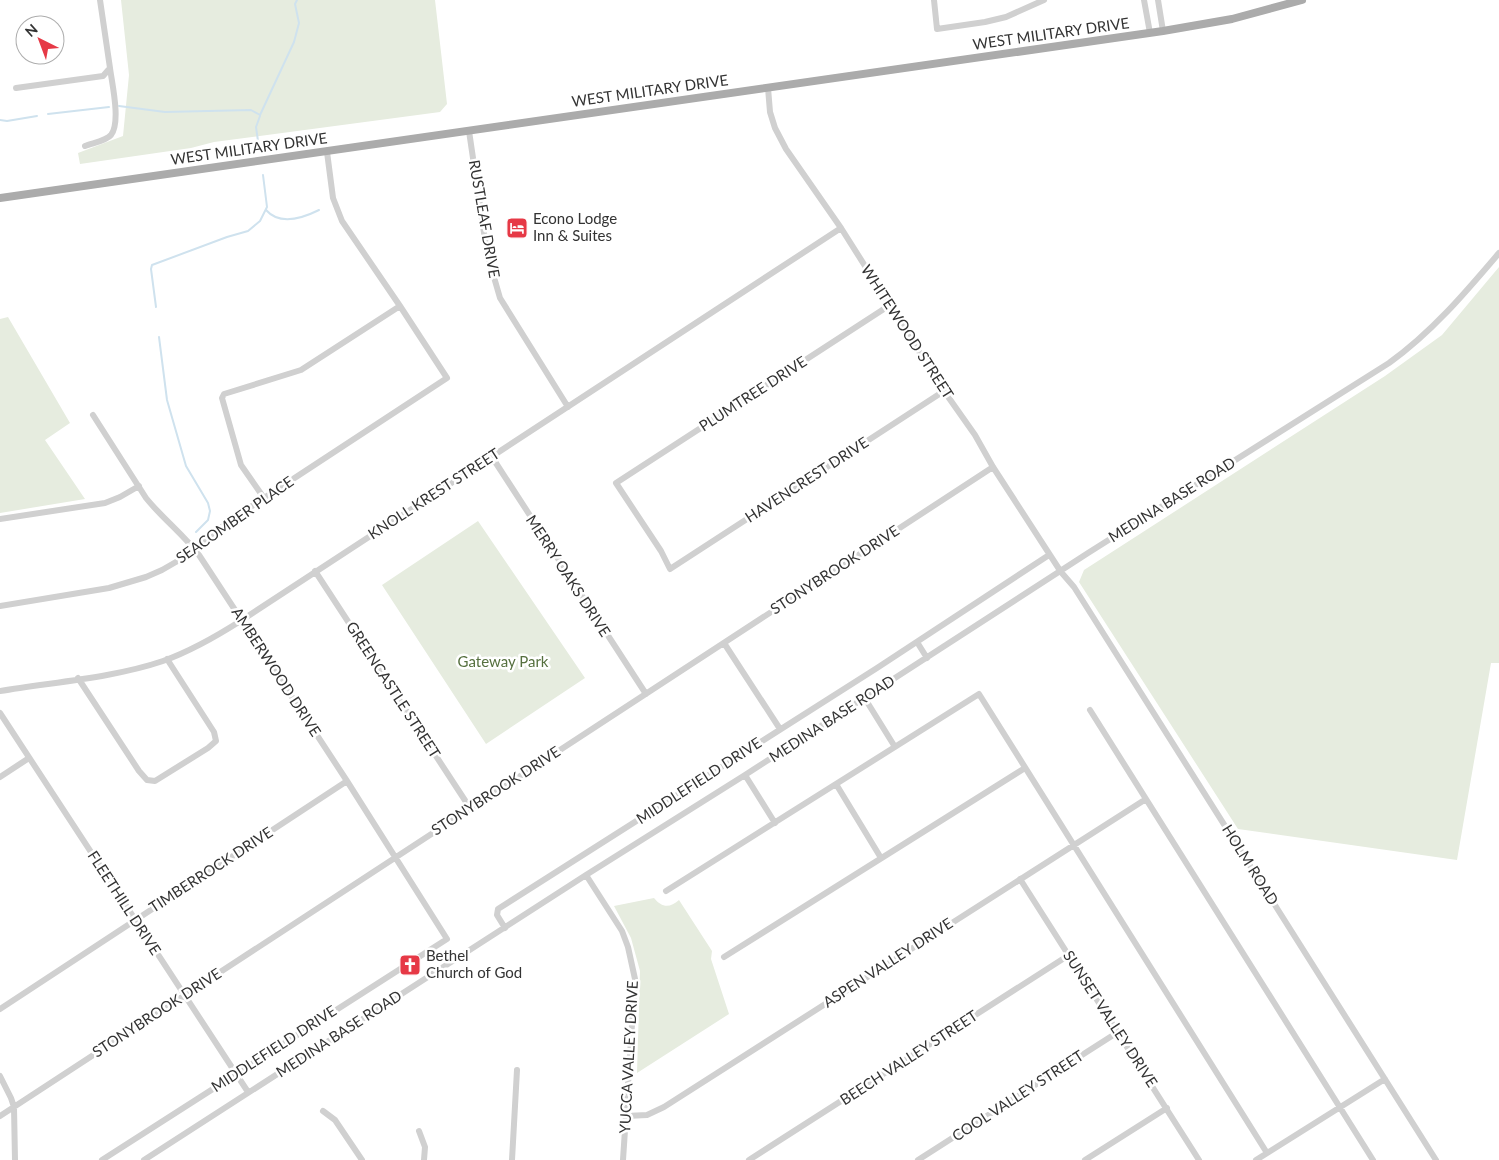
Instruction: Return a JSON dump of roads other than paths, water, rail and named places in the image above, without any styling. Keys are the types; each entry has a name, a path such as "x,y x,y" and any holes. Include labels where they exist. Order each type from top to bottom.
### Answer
{"main road":[{"name":"WEST MILITARY DRIVE","path":"0,198 1163,32 1232,19 1302,0"}],"street":[{"path":"85,146 108,138 112,134 116,117 100,0"},
{"path":"934,0 938,29 1006,17 1044,0"},
{"path":"1144,0 1150,33"},
{"path":"1158,0 1163,32"},
{"path":"16,88 103,76 110,68"},
{"name":"WHITEWOOD STREET","path":"768,88 770,112 781,141 975,435 993,467 1061,572"},
{"name":"RUSTLEAF DRIVE","path":"469,131 487,254 500,298 568,407"},
{"path":"264,498 245,471 238,456 222,398 224,394 301,370 400,306 342,221 334,198 327,152"},
{"name":"KNOLL KREST STREET","path":"0,691 140,667 167,659 201,645 840,228"},
{"name":"MEDINA BASE ROAD","path":"144,1160 1400,355 1438,323 1499,253"},
{"name":"PLUMTREE DRIVE","path":"670,570 661,551 616,483 890,305"},
{"name":"SEACOMBER PLACE","path":"0,606 124,585 162,570 195,550 213,533 264,498 447,378 400,306"},
{"name":"HAVENCREST DRIVE","path":"670,570 944,390"},
{"name":"AMBERWOOD DRIVE","path":"93,415 156,510 195,550 347,781 447,939"},
{"name":"MERRY OAKS DRIVE","path":"492,456 646,694"},
{"name":"STONYBROOK DRIVE","path":"0,1116 993,467"},
{"path":"0,520 105,503 139,486"},
{"name":"MIDDLEFIELD DRIVE","path":"505,928 497,915 498,909 917,642 1049,555"},
{"name":"GREENCASTLE STREET","path":"315,572 470,808"},
{"name":"HOLM ROAD","path":"1061,572 1074,587 1436,1160"},
{"path":"724,642 780,729"},
{"path":"917,642 927,658"},
{"path":"78,678 143,777 150,781 160,779 216,741 214,732 167,659"},
{"path":"666,891 978,694 1267,1154"},
{"path":"864,697 895,747"},
{"path":"1090,710 1373,1160"},
{"name":"FLEETHILL DRIVE","path":"0,713 248,1092"},
{"path":"0,777 29,758"},
{"path":"724,957 1025,768"},
{"path":"745,775 775,823"},
{"name":"TIMBERROCK DRIVE","path":"0,1009 347,781"},
{"path":"836,784 881,858"},
{"name":"ASPEN VALLEY DRIVE","path":"626,1116 647,1115 664,1107 1146,798"},
{"name":"YUCCA VALLEY DRIVE","path":"586,875 622,931 633,964 635,978 623,1160"},
{"name":"SUNSET VALLEY DRIVE","path":"1020,878 1199,1160"},
{"name":"MIDDLEFIELD DRIVE","path":"102,1160 447,939"},
{"name":"BEECH VALLEY STREET","path":"750,1160 1069,955"},
{"name":"COOL VALLEY STREET","path":"918,1160 1118,1032"},
{"path":"512,1160 517,1070"},
{"path":"0,1076 14,1107 14,1160"},
{"path":"1256,1160 1385,1079"},
{"path":"1085,1160 1167,1108"},
{"path":"323,1111 336,1120 362,1160"},
{"path":"419,1131 425,1147 424,1160"}],"waterway":[{"path":"119,106 165,112 251,110 260,115 294,42 299,23 295,4 297,0"},
{"path":"48,114 109,107"},
{"path":"0,120 7,121 37,116"},
{"path":"259,148 256,127 260,116"},
{"path":"156,307 152,265 248,231 260,221 267,207 263,175"},
{"path":"266,210 278,218 285,219 299,218 319,210"},
{"path":"159,337 167,400 186,466 208,503 210,511 208,520 196,532"}],"place":[{"name":"Econo Lodge Inn & Suites","path":"517,228"},
{"name":"Bethel Church of God","path":"410,965"}],"park label":[{"name":"Gateway Park","path":"503,662"}]}
